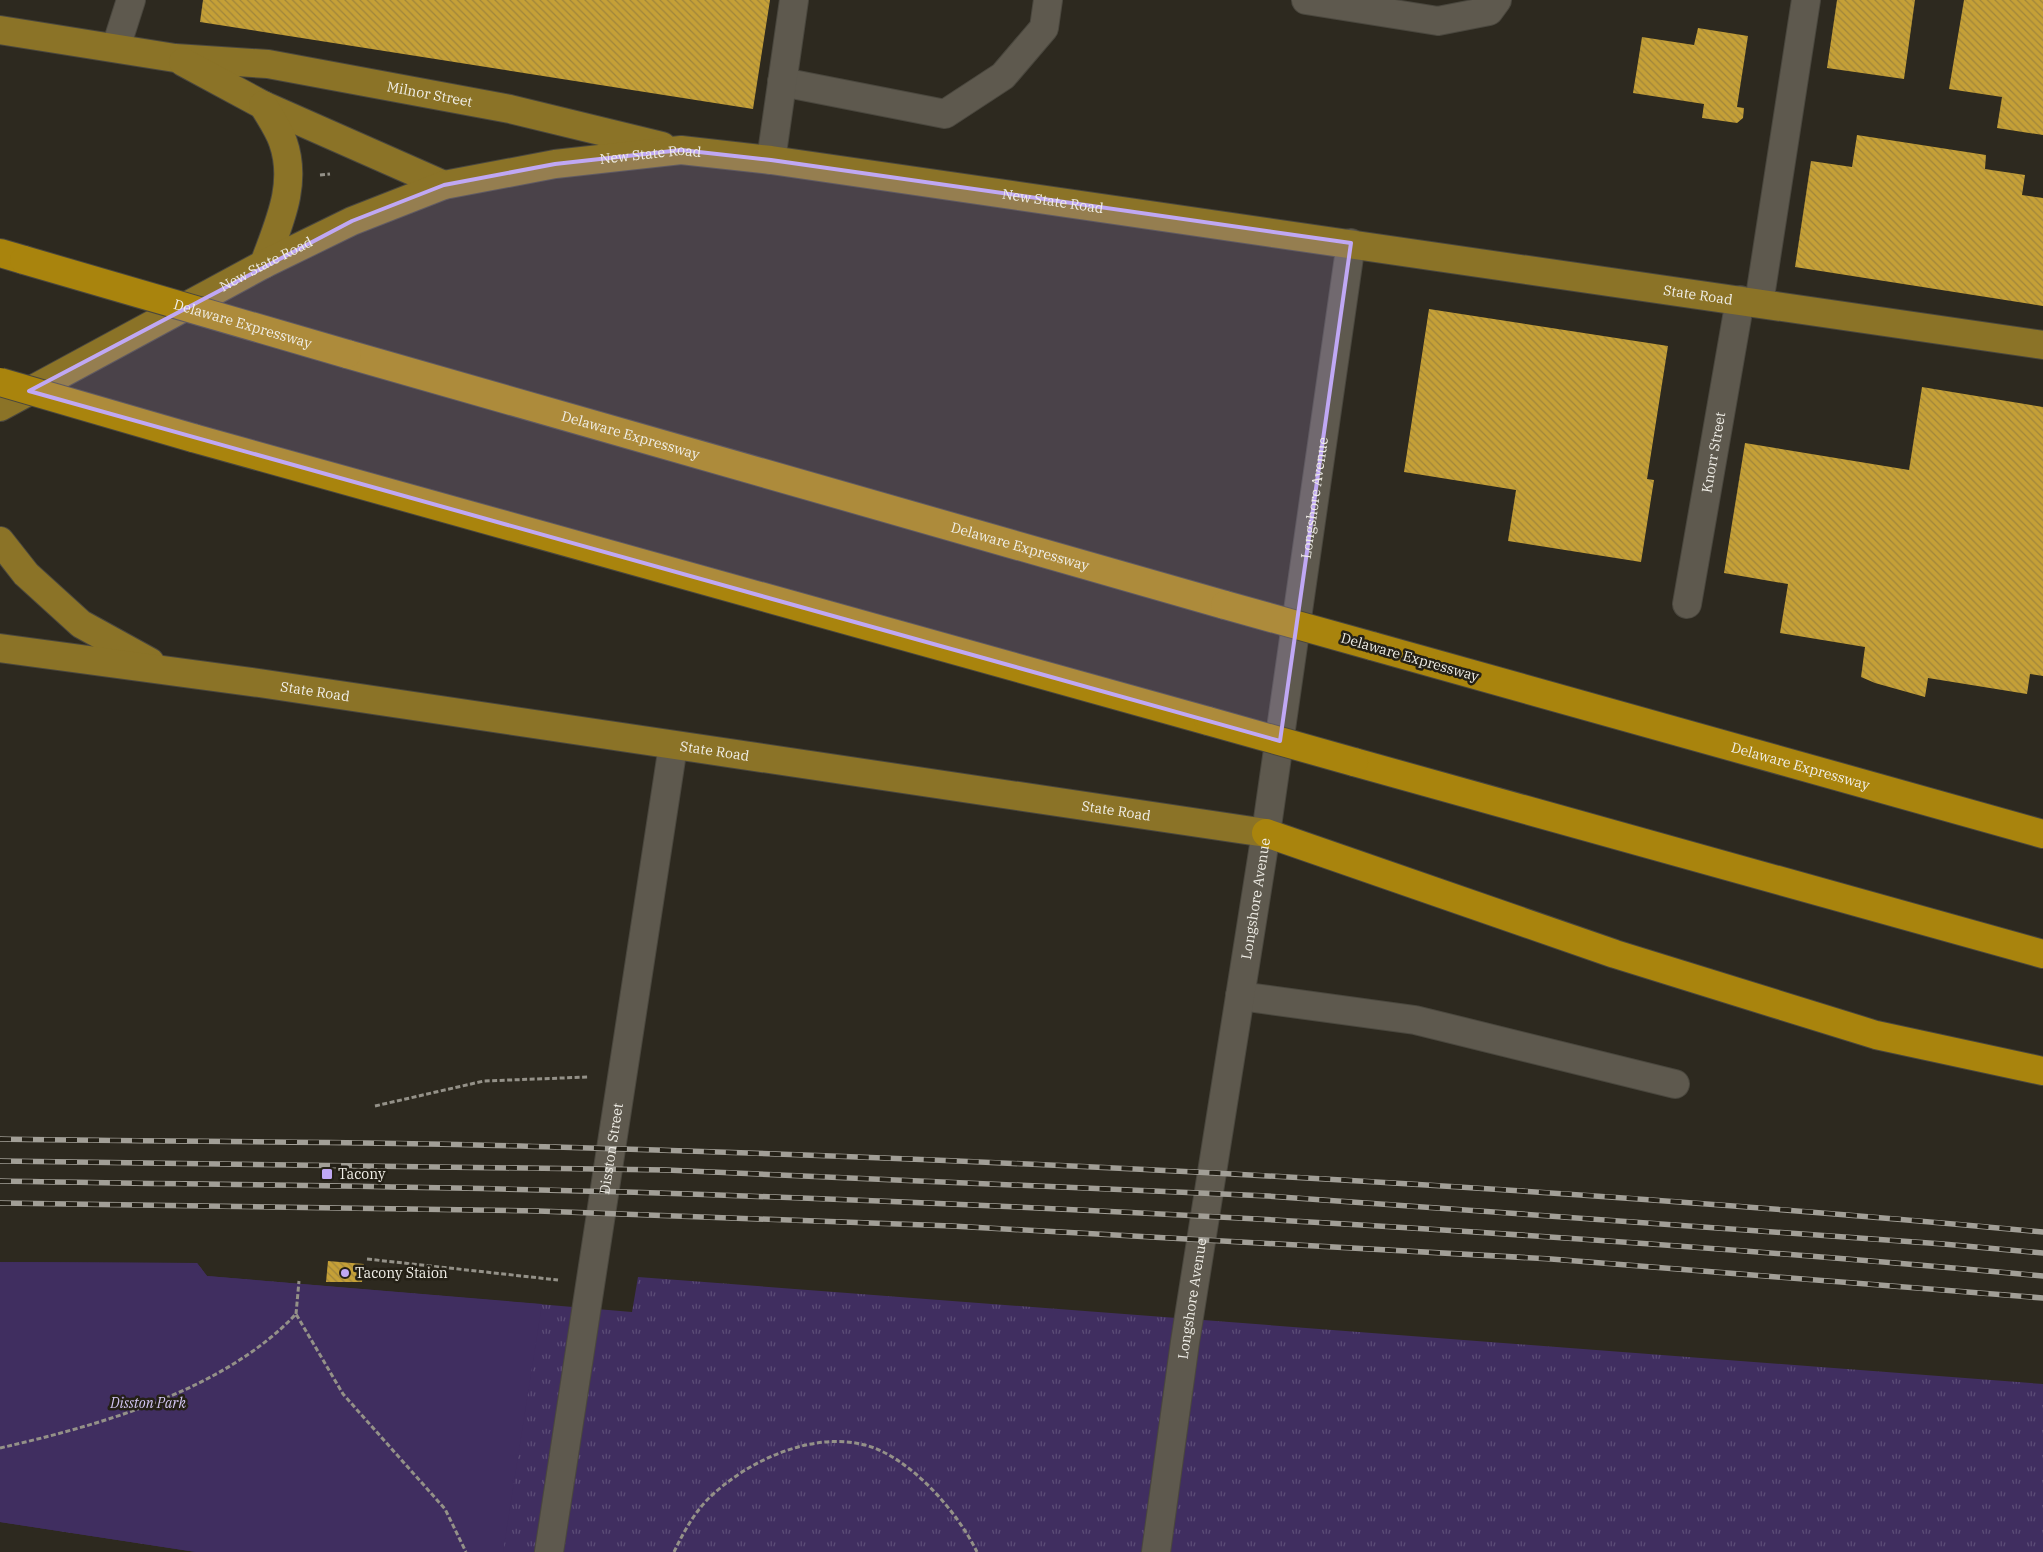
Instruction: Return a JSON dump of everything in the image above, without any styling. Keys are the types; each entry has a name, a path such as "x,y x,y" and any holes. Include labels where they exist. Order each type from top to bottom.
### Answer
{"highway":[{"name":"Delaware Expressway","path":"12,256 347,354 1225,605 2043,834"},
{"path":"0,382 193,438 2043,954"},
{"path":"1266,833 1615,954 1876,1035 2043,1071"}],"main road":[{"name":"Milnor Street","path":"0,30 116,47 175,58 268,64 510,109 681,150"},
{"name":"Milnor Street","path":"175,58 263,105 444,185"},
{"path":"263,105 283,141 289,178 287,200 264,264"},
{"name":"New State Road","path":"0,406 264,264 352,221 444,185 555,164 681,150 771,160 1351,243"},
{"name":"State Road","path":"1351,243 2043,345"},
{"name":"State Road","path":"0,540 26,574 82,624 165,670"},
{"name":"State Road","path":"0,648 165,670 1266,833"}],"street":[{"path":"116,47 131,0"},
{"path":"771,160 794,0"},
{"path":"782,82 945,114 1003,76 1044,28 1048,0"},
{"path":"1306,0 1438,21 1489,11 1497,0"},
{"name":"Knorr Street","path":"1687,604 1750,301 1806,0"},
{"name":"Longshore Avenue","path":"1156,1552 1185,1342 1266,833 1351,243"},
{"name":"Disston Street","path":"549,1552 673,746"},
{"path":"1240,996 1415,1020 1674,1084"}],"path":[{"path":"375,1106 484,1082 558,1077 622,1078"},
{"path":"367,1260 542,1279"},
{"path":"299,1281 296,1314 344,1394 445,1509 466,1552"},
{"path":"0,1448 40,1438 150,1404 209,1378 262,1344 296,1314"},
{"path":"674,1552 682,1534 709,1498 753,1465 794,1448 829,1441 865,1445 902,1463 935,1492 967,1532 978,1552"}],"highlighted area":[{"path":"681,150 771,160 1351,243 1280,741 29,391 352,221 444,185 555,164"}],"green space":[{"name":"Disston Park","path":"0,1262 197,1263 207,1276 632,1312 638,1277 2043,1384 2043,1552 196,1552 0,1522"},
{"path":"0,1262 197,1263 207,1276 542,1304 503,1552 196,1552 0,1522"}],"building":[{"path":"203,0 770,0 753,109 200,22"},
{"path":"1837,0 1915,0 1904,79 1827,68"},
{"path":"1964,0 2043,0 2043,135 1997,128 2002,97 1949,89"},
{"path":"1698,28 1748,36 1737,107 1744,108 1743,118 1737,123 1702,118 1704,104 1633,93 1642,37 1694,45"},
{"path":"1857,135 1986,155 1985,169 2025,175 2022,195 2043,198 2043,306 1795,267 1811,161 1852,167"},
{"path":"1429,309 1668,346 1647,479 1654,480 1641,562 1508,541 1516,490 1404,472"},
{"path":"1922,387 2043,407 2043,676 2030,674 2027,694 1928,678 1925,697 1875,683 1861,677 1865,647 1780,633 1788,584 1724,573 1745,443 1909,470"},
{"name":"Tacony Staion","path":"328,1261 364,1264 362,1282 326,1282"}],"railway":[{"path":"0,1139 486,1145 1114,1168 1672,1201 2043,1232"},
{"path":"0,1161 666,1170 1268,1196 1943,1244 2043,1253"},
{"path":"0,1181 658,1193 1005,1206 1524,1235 1698,1247 2043,1276"},
{"path":"0,1203 538,1211 952,1226 1551,1259 2043,1298"}],"place":[{"name":"Tacony","path":"327,1174"},
{"name":"Tacony Staion","path":"345,1273"}]}
